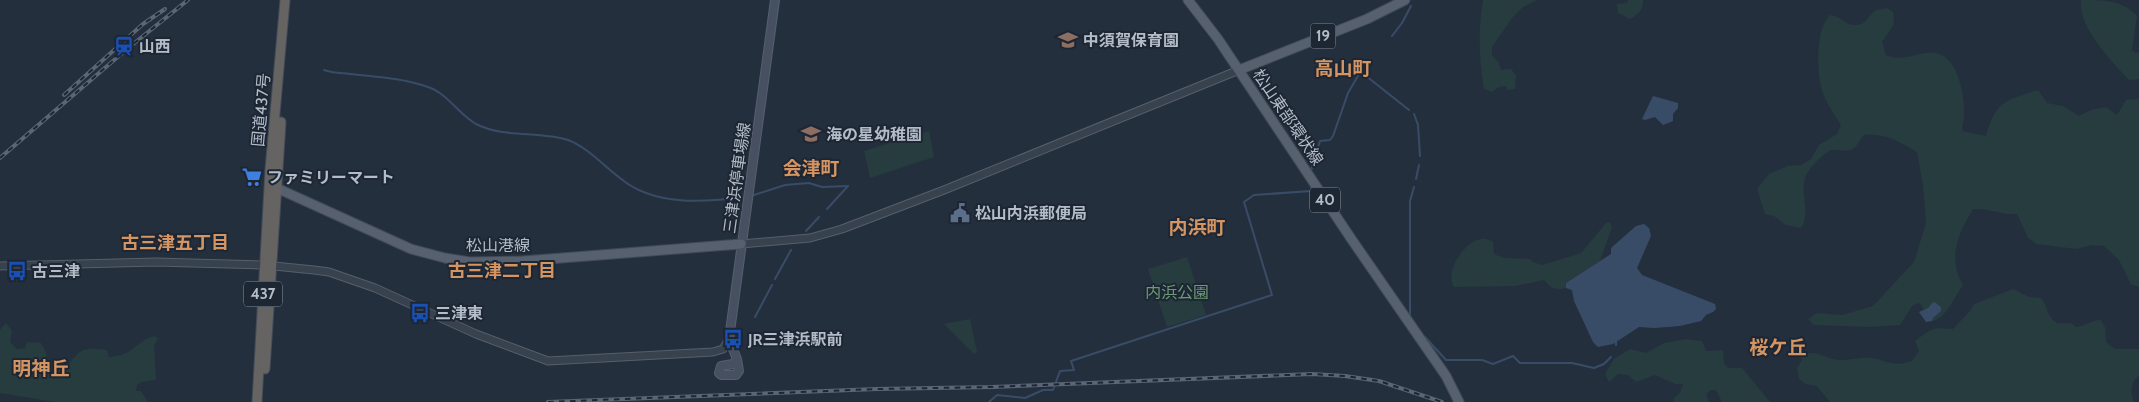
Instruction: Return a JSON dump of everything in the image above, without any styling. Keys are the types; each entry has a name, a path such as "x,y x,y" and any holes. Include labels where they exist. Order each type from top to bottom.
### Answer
{"highway":[{"name":"国道437号","path":"257,402 274,187 285,0"},
{"name":"国道437号","path":"281,79 290,0"},
{"name":"国道437号","path":"263,402 267,265"}],"main road":[{"name":"三津浜停車場線","path":"737,358 730,339 741,244 775,0"},
{"name":"松山東部環状線","path":"1188,0 1214,32 1352,240 1446,376 1459,402"},
{"name":"19","path":"1239,70 1368,19 1405,0"},
{"name":"松山港線","path":"274,187 411,249 470,262 523,262 741,244"}],"street":[{"path":"741,244 810,238 842,229 944,190 1239,70"},
{"path":"0,266 156,262 267,265 314,270 355,280 476,334 548,361 714,352 722,349 730,339"}],"green space":[{"path":"1483,0 1537,0 1523,7 1512,18 1492,47 1492,55 1499,63 1501,70 1511,69 1516,75 1515,89 1507,90 1506,86 1499,87 1492,92 1484,89 1480,44"},
{"path":"1628,0 1643,0 1643,6 1640,11 1630,19 1618,13 1617,4 1627,3"},
{"path":"2081,0 2105,1 2119,4 2137,16 2132,50 2136,53 2139,52 2139,79 2129,80 2090,33 2082,11"},
{"path":"1887,8 1893,12 1894,24 1882,42 1886,55 1898,58 1935,53 1942,55 1953,67 1964,101 1962,131 1986,136 1993,116 2003,104 2038,90 2047,103 2063,106 2079,116 2091,110 2106,107 2117,115 2126,100 2139,99 2139,287 2131,284 2119,260 2104,246 2092,245 2076,249 2037,244 2028,238 2017,214 1973,209 1956,246 1956,265 1963,285 1942,316 1932,321 1941,310 1941,307 1935,302 1924,310 1920,303 1913,305 1900,325 1869,327 1814,325 1808,319 1817,313 1842,315 1873,306 1914,262 1926,223 1923,185 1917,152 1898,141 1879,135 1864,135 1854,148 1846,151 1829,151 1816,162 1805,178 1805,216 1801,228 1786,225 1774,216 1765,214 1757,189 1769,174 1788,166 1801,165 1811,159 1819,145 1837,134 1841,125 1830,108 1820,82 1818,51 1825,21 1830,15 1850,24 1859,25 1865,22 1875,11"},
{"path":"929,131 934,157 870,178 864,151"},
{"path":"1610,222 1612,227 1600,261 1566,283 1566,288 1554,288 1544,280 1515,286 1454,287 1452,273 1454,265 1463,251 1475,241 1484,239 1493,242 1494,254 1505,258 1530,259 1542,265 1581,253 1606,223"},
{"name":"内浜公園","path":"1187,257 1206,315 1167,327 1148,269"},
{"path":"2013,289 2029,297 2041,298 2049,314 2057,323 2071,323 2076,327 2101,320 2105,327 2106,342 2115,349 2139,349 2139,376 2132,388 2134,402 1830,402 1817,386 1806,384 1799,379 1797,368 1802,360 1800,356 1811,353 1838,360 1870,358 1899,364 1912,361 1919,351 1915,341 1925,333 1936,328 1953,329 1974,304"},
{"path":"970,319 977,352 974,354 944,324"},
{"path":"6,323 12,331 10,342 17,349 25,348 27,342 41,343 48,362 69,364 81,351 89,349 107,350 109,357 118,356 147,339 154,336 158,338 154,346 156,380 141,382 137,385 136,391 141,391 148,402 55,402 0,393 0,330"},
{"path":"1686,339 1702,341 1706,351 1723,350 1724,363 1728,368 1742,368 1770,402 1722,402 1716,390 1711,390 1706,394 1709,402 1674,402 1673,399 1680,393 1683,384 1675,384 1655,375 1636,382 1628,375 1618,374 1609,382 1605,374 1614,359 1630,349 1646,353 1664,343"}],"water":[{"path":"1653,96 1678,103 1678,108 1673,114 1673,121 1663,125 1655,117 1642,119"},
{"path":"1644,224 1649,228 1651,236 1637,268 1642,275 1715,304 1716,309 1706,315 1701,321 1680,326 1639,327 1613,344 1598,347 1593,342 1574,301 1572,290 1566,288 1566,283 1611,254 1611,248 1636,226"},
{"path":"1935,302 1941,307 1941,311 1932,321 1926,322 1919,312"}],"waterway":[{"path":"1392,36 1411,6"},
{"path":"1311,171 1320,141 1330,140 1333,136 1348,93 1362,69"},
{"path":"324,70 416,83 440,93 476,124 509,133 557,137 568,140 589,152 620,178 648,194 664,198 698,201 747,197"},
{"path":"1361,72 1409,110"},
{"path":"1414,114 1418,125 1420,156"},
{"path":"1416,179 1419,165"},
{"path":"751,196 785,185 809,183 822,187 848,186"},
{"path":"827,209 848,186"},
{"path":"1410,318 1410,201 1414,187"},
{"path":"989,402 997,395 1025,398 1043,390 1053,390 1060,371 1074,370 1071,361 1272,295 1244,202 1254,195 1311,191"},
{"path":"806,231 819,217"},
{"path":"775,279 791,250"},
{"path":"755,317 772,285"},
{"path":"1425,337 1446,360 1482,360 1493,364 1513,356 1520,363 1572,363 1594,368 1604,364 1611,357"}],"railway":[{"path":"0,158 127,49 188,0"},
{"path":"64,95 143,24 165,9"},
{"path":"548,402 1312,374 1379,381 1442,402"}],"place":[{"name":"中須賀保育園","path":"1068,40"},
{"name":"山西","path":"124,46"},
{"name":"海の星幼稚園","path":"811,134"},
{"name":"ファミリーマート","path":"252,177"},
{"name":"松山内浜郵便局","path":"960,213"},
{"name":"古三津","path":"17,271"},
{"name":"三津東","path":"420,313"},
{"name":"JR三津浜駅前","path":"733,339"}],"district":[{"name":"高山町","path":"1343,68"},
{"name":"会津町","path":"811,168"},
{"name":"内浜町","path":"1197,227"},
{"name":"古三津五丁目","path":"175,243"},
{"name":"古三津二丁目","path":"502,271"},
{"name":"桜ケ丘","path":"1778,347"},
{"name":"明神丘","path":"41,368"}]}
